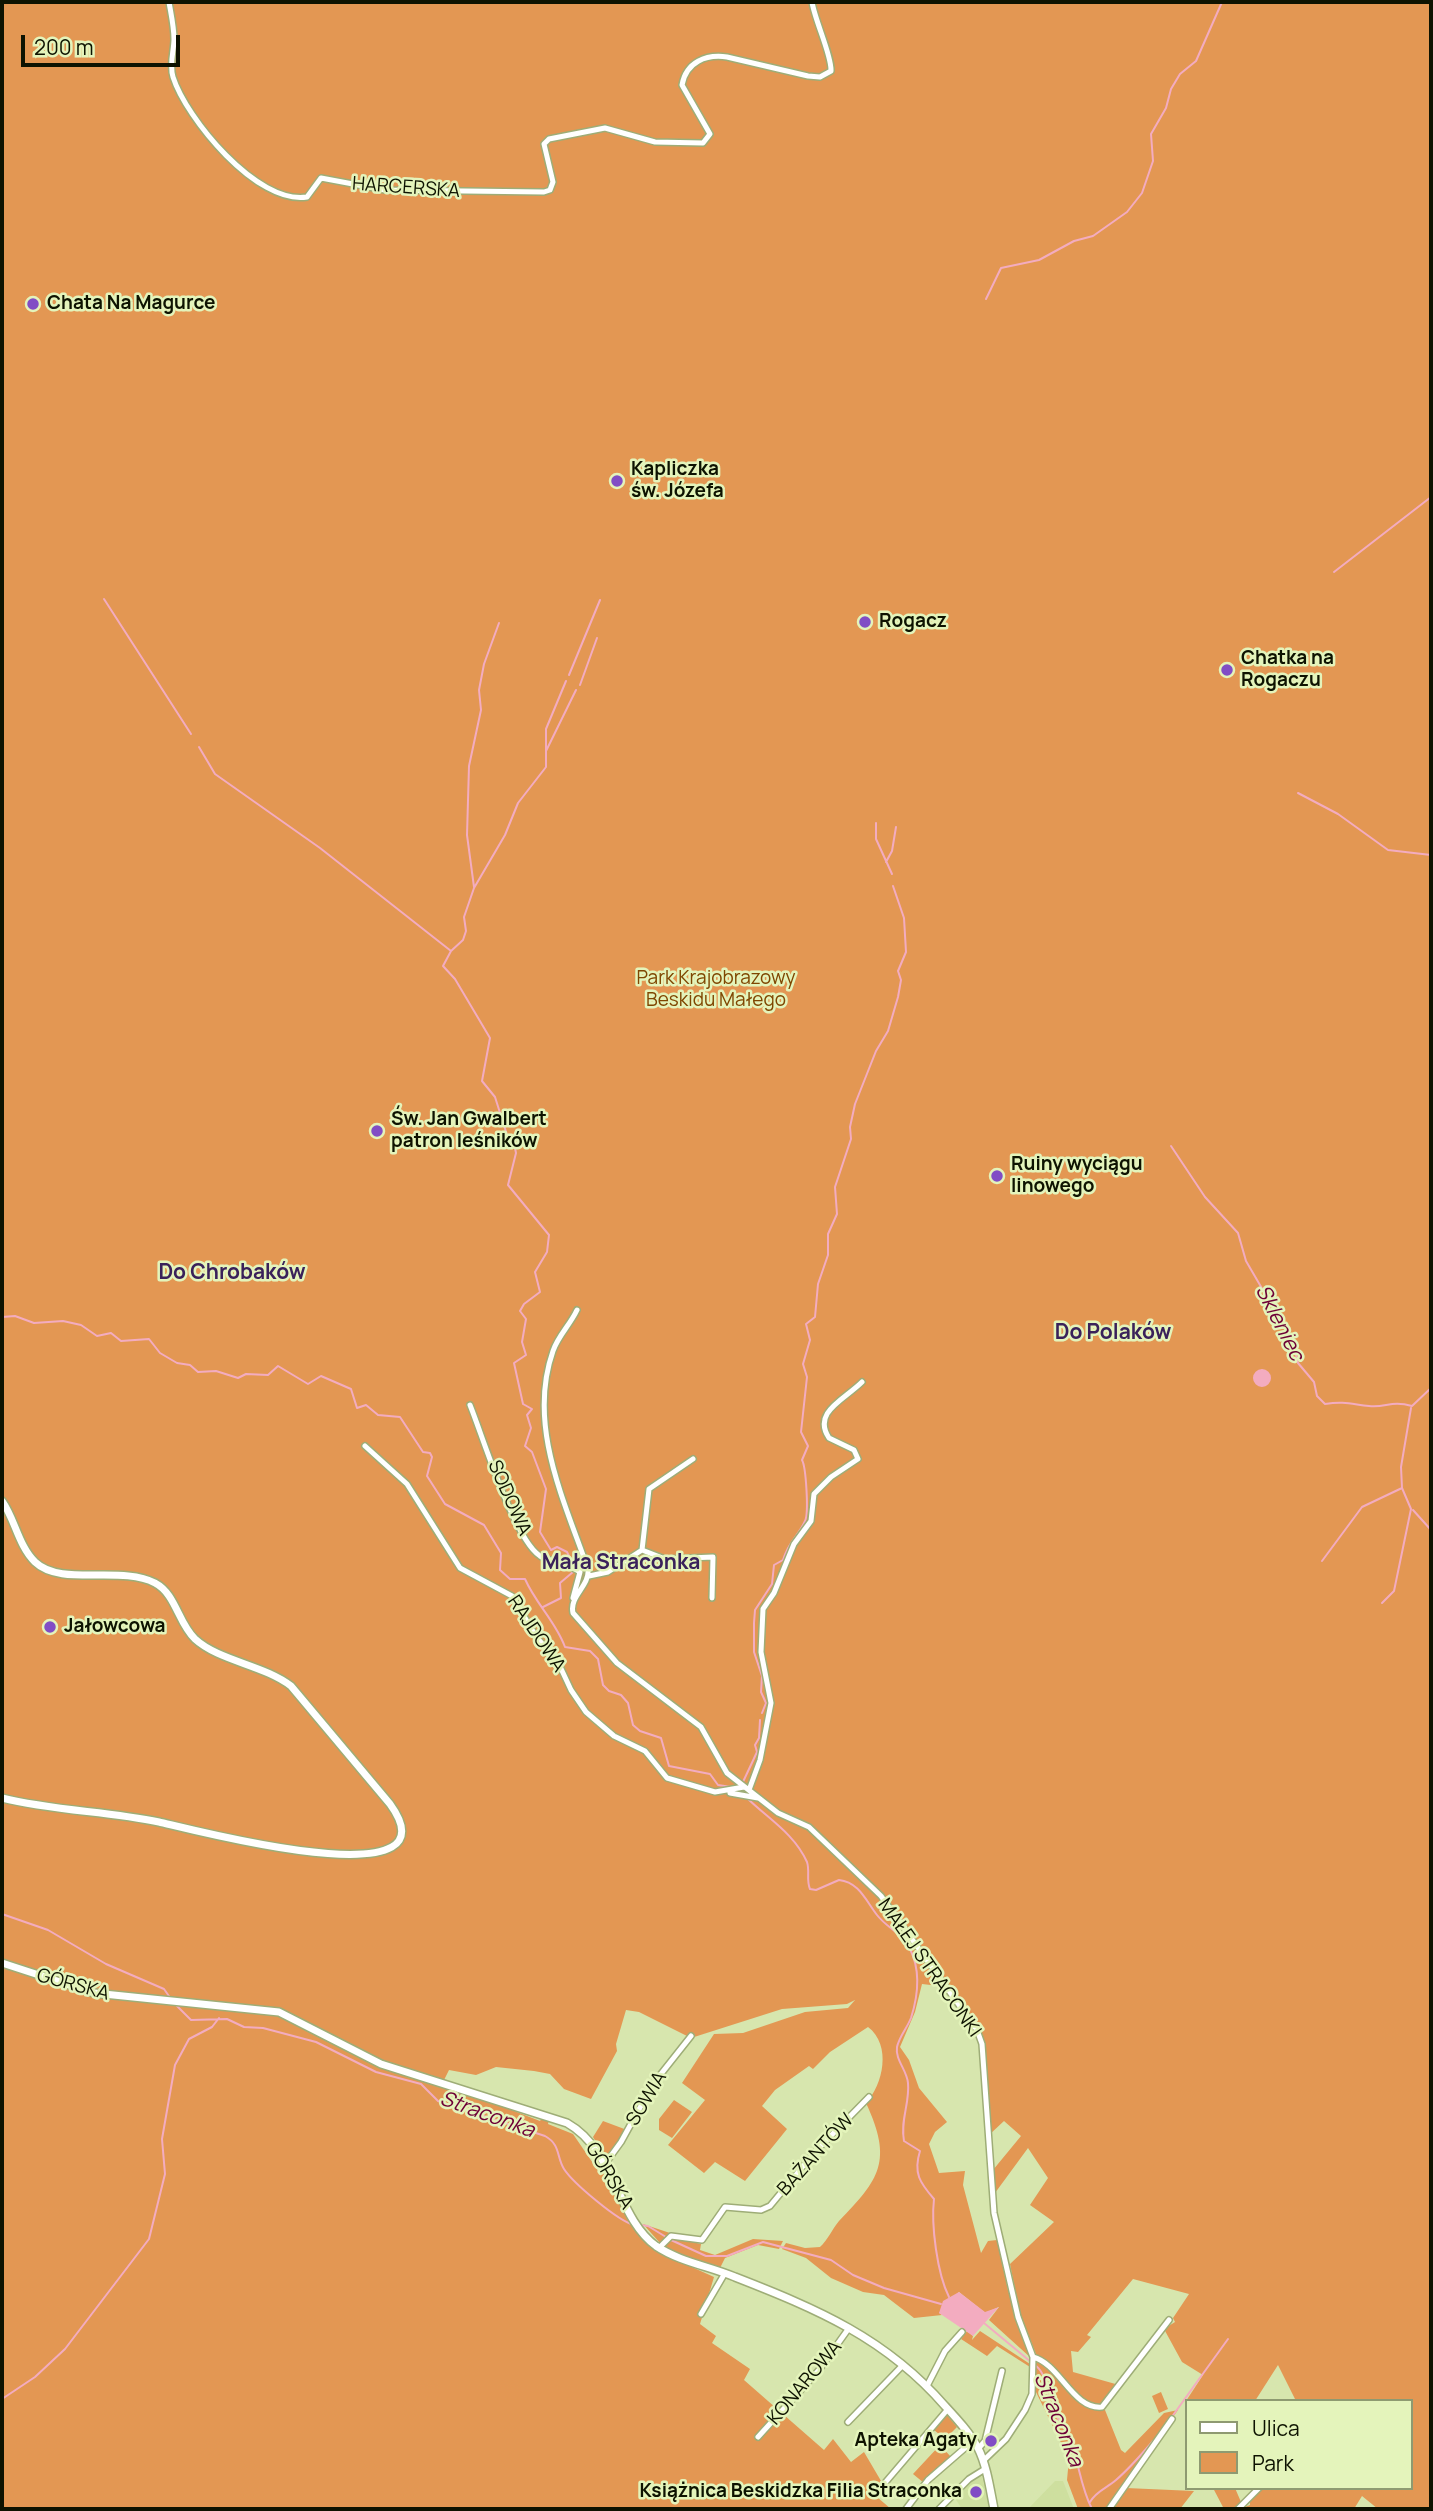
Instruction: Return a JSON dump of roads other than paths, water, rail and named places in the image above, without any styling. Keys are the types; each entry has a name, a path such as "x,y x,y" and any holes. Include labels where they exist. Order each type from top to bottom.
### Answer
{"street":[{"name":"HARCERSKA","path":"169,2 174,36 173,76 193,114 236,165 264,185 294,196 306,197 321,178 385,190 544,192 550,190 553,182 544,144 550,139 605,128 655,142 707,141 710,134 708,128 685,95 683,79 687,71 700,60 715,55 808,76 827,75 831,71 831,61 820,35 812,2"},
{"path":"577,1310 557,1340 549,1362 544,1390 544,1429 589,1576"},
{"path":"745,1789 760,1760 771,1703 761,1652 764,1609 794,1544 811,1521 814,1494 858,1458 854,1450 829,1438 823,1420 826,1412 862,1382"},
{"name":"SODOWA","path":"470,1405 521,1529 539,1555 568,1564 578,1571 580,1576 572,1603"},
{"name":"RAJDOWA","path":"365,1446 407,1484 460,1568 469,1575 502,1587 517,1602 537,1638 557,1660 575,1697 594,1720 614,1736 645,1751 667,1778 675,1783 703,1791 729,1792 758,1798"},
{"path":"642,1550 645,1500 649,1489 693,1458"},
{"path":"2,1501 27,1552 40,1566 58,1573 132,1576 154,1582 166,1592 196,1640 291,1686 390,1804 400,1821 401,1830 393,1846 380,1853 267,1847 159,1822 35,1806 2,1798"},
{"path":"572,1603 589,1576 608,1573 642,1550"},
{"path":"642,1550 665,1559 713,1557 712,1598"},
{"name":"MAŁEJ STRACONKI","path":"572,1603 576,1617 617,1663 701,1727 722,1767 745,1789 778,1813 809,1827 881,1896 977,2031 982,2044 994,2213 1018,2317 1033,2359 1032,2394 1006,2439 939,2509"},
{"name":"RAJDOWA","path":"729,1792 745,1789"},
{"name":"GÓRSKA","path":"2,1963 85,1992 258,2009 291,2017 382,2064 560,2120 587,2137 636,2221 659,2248 725,2273 873,2340 927,2386 978,2449 994,2509"},
{"name":"SOWIA","path":"605,2164 621,2142 653,2084 691,2036"},
{"name":"BAŻANTÓW","path":"659,2248 668,2238 702,2240 725,2207 768,2208 822,2143 869,2097"},
{"path":"701,2314 725,2273"},
{"path":"1033,2359 1044,2361 1087,2404 1102,2407 1169,2320"},
{"name":"KONAROWA","path":"758,2437 818,2371 849,2328"},
{"path":"927,2386 943,2354 962,2332"},
{"path":"848,2421 903,2365"},
{"path":"978,2449 985,2441 1002,2371"},
{"path":"884,2484 948,2409"},
{"path":"1109,2509 1172,2419"},
{"path":"906,2509 928,2480 973,2441"},
{"path":"1238,2509 1257,2490"}],"waterway":[{"path":"986,299 1001,268 1039,260 1074,241 1093,236 1127,212 1142,193 1153,161 1151,134 1166,108 1171,89 1180,74 1196,61 1222,2"},
{"path":"1334,572 1431,497"},
{"path":"104,599 191,734"},
{"path":"569,675 600,600"},
{"path":"474,887 467,835 469,766 481,710 479,690 484,664 499,623"},
{"path":"580,685 597,638"},
{"path":"566,681 546,729 546,767 518,803 505,835 474,888 464,917 466,931 463,940 451,951 443,966 455,979 490,1038 482,1081 495,1097 508,1138 514,1143 516,1153 508,1185 549,1235 547,1252 535,1272 540,1292 524,1304 520,1311 526,1319 522,1342 526,1355 514,1363 523,1404 532,1409 527,1415 531,1428 525,1446 532,1452 546,1489 540,1532 551,1550 557,1547 567,1552 574,1566"},
{"path":"546,751 576,690"},
{"path":"199,747 215,774 320,848 451,951"},
{"path":"1298,793 1338,814 1388,850 1431,855"},
{"path":"876,823 876,839 892,874"},
{"path":"886,862 892,851 896,827"},
{"path":"762,1713 766,1703 761,1692 762,1676 754,1652 755,1610 772,1584 774,1565 783,1560 806,1516 805,1471 802,1460 808,1446 801,1432 807,1377 803,1364 810,1340 806,1324 815,1317 818,1284 828,1255 828,1234 837,1214 835,1187 851,1139 850,1127 855,1104 876,1051 888,1031 901,980 898,971 906,952 904,918 893,886"},
{"name":"Skleniec","path":"1171,1146 1205,1197 1238,1233 1246,1261 1292,1340 1298,1363 1314,1382 1317,1396 1325,1404 1412,1406 1431,1388"},
{"path":"2,1317 15,1316 34,1323 63,1321 81,1325 97,1336 111,1333 121,1341 149,1339 160,1353 177,1363 190,1365 198,1372 216,1371 238,1378 246,1374 268,1375 278,1366 308,1384 321,1376 351,1389 357,1408 366,1405 378,1415 400,1417 423,1452 430,1453 432,1457 427,1476 445,1504 484,1525 501,1553 500,1570 510,1579 525,1579 565,1647 590,1651 598,1659 603,1685 609,1691 621,1695 628,1703 633,1725 640,1731 661,1738 669,1766 710,1774 718,1785 731,1787"},
{"path":"1382,1603 1394,1591 1411,1509 1402,1488 1401,1467 1411,1408"},
{"path":"1322,1561 1362,1507 1402,1488"},
{"path":"1413,1510 1431,1530"},
{"path":"543,1607 561,1598 560,1583 573,1572"},
{"path":"742,1784 757,1752 755,1745 759,1738 760,1720"},
{"path":"746,1797 788,1834 802,1852 808,1865 810,1889 816,1890 839,1880 852,1884 881,1920 903,1939 910,1949 917,1975 915,2001 911,2018 897,2047 908,2083 903,2133 904,2141 920,2151 917,2166 919,2177 934,2199 936,2249 949,2297"},
{"name":"Straconka","path":"2,1914 48,1930 106,1964 164,1989 171,1999"},
{"name":"Straconka","path":"174,2003 191,2020 227,2019 244,2027 263,2028 316,2042 376,2072 421,2084 438,2101 545,2136 554,2143 564,2169 576,2183 607,2209 634,2225"},
{"path":"2,2399 35,2377 65,2349 149,2239 165,2174 162,2139 175,2065 189,2039 212,2027 219,2018"},
{"name":"Straconka","path":"640,2225 648,2226 666,2237"},
{"name":"Straconka","path":"671,2240 706,2256 727,2256 763,2242 831,2260 853,2275 884,2288 941,2304"},
{"name":"Straconka","path":"984,2323 1031,2362"},
{"path":"1185,2399 1228,2339"},
{"name":"Straconka","path":"1035,2365 1044,2378 1052,2408 1069,2437 1092,2509"},
{"path":"1171,2418 1184,2400"},
{"path":"1090,2502 1126,2471 1153,2441"}],"place":[{"name":"Chata Na Magurce","path":"33,304"},
{"name":"Kapliczka św. Józefa","path":"617,481"},
{"name":"Rogacz","path":"865,622"},
{"name":"Chatka na Rogaczu","path":"1227,670"},
{"name":"Św. Jan Gwalbert patron leśników","path":"377,1131"},
{"name":"Ruiny wyciągu linowego","path":"997,1176"},
{"name":"Jałowcowa","path":"50,1627"},
{"name":"Apteka Agaty","path":"991,2441"},
{"name":"Książnica Beskidzka Filia Straconka","path":"976,2492"}],"district":[{"name":"Do Chrobaków","path":"232,1273"},
{"name":"Do Polaków","path":"1113,1333"},
{"name":"Mała Straconka","path":"621,1563"}],"park label":[{"name":"Park Krajobrazowy Beskidu Małego","path":"716,990"}]}
